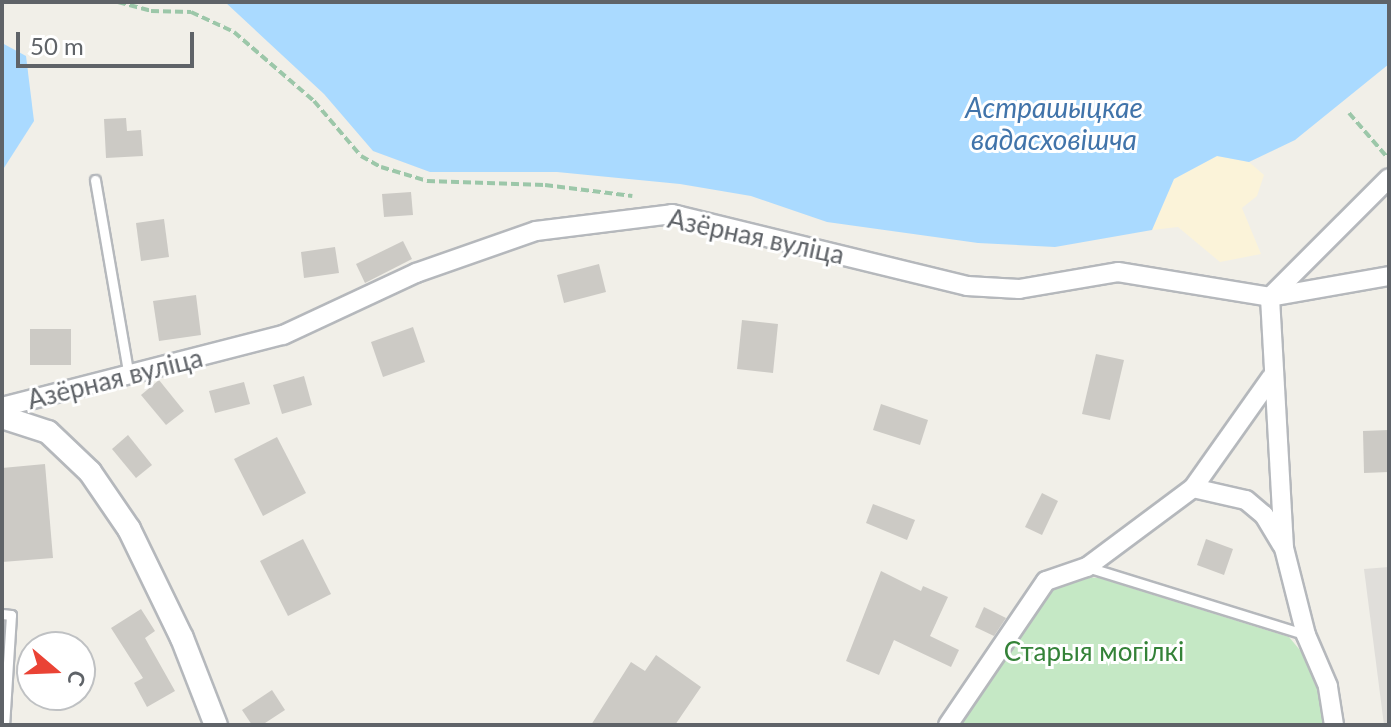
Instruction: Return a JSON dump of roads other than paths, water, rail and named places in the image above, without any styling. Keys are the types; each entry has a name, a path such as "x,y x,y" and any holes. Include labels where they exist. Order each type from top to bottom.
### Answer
{"street":[{"path":"1334,725 1328,686 1306,635 1284,548 1271,378 1270,297 1389,178"},
{"name":"Азёрная вуліца","path":"2,407 283,335 416,273 536,231 672,214 967,286 1019,289 1118,272 1270,297 1389,276"},
{"path":"948,725 1046,581 1087,567 1193,488 1271,378"},
{"path":"2,417 48,432 98,483 129,529 182,638 216,725"},
{"path":"1193,488 1246,500 1264,515 1284,548"}],"lane":[{"path":"95,180 129,376"},
{"path":"1087,567 1306,635"},
{"path":"2,614 11,615 4,725"}],"water":[{"name":"Астрашыцкае вадасховішча","path":"225,2 1389,2 1389,64 1295,140 1249,162 1217,156 1174,179 1152,230 1055,247 978,243 827,222 751,196 680,184 557,172 430,172 373,151 324,94"},
{"path":"2,43 26,56 34,121 2,171"}],"park label":[{"name":"Старыя могілкі","path":"1094,652"}]}
